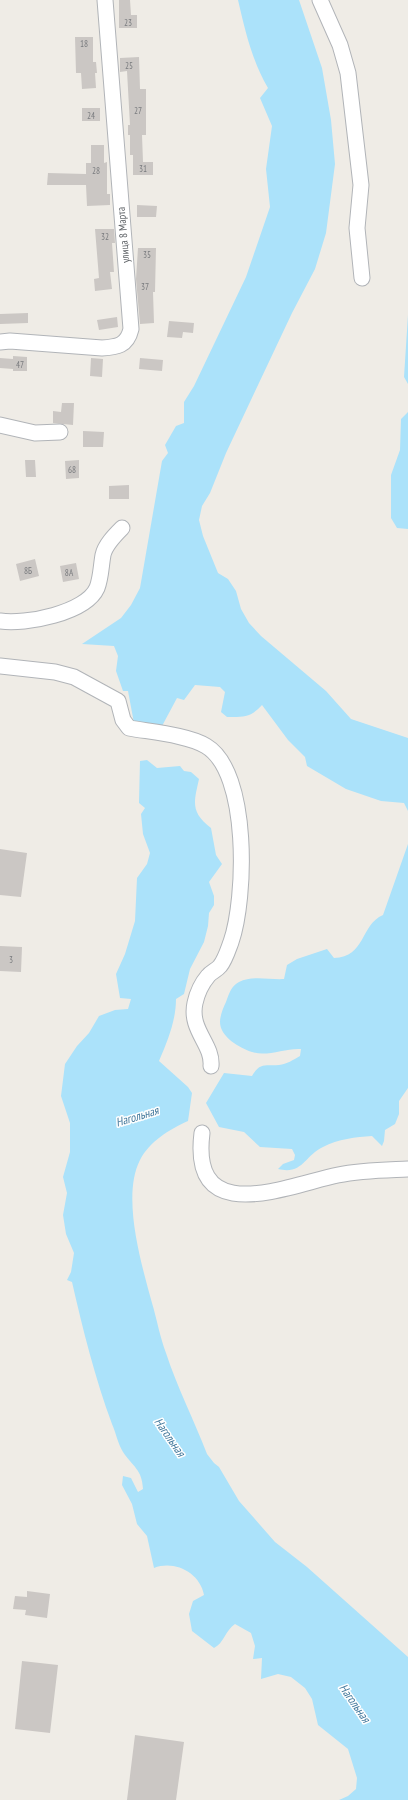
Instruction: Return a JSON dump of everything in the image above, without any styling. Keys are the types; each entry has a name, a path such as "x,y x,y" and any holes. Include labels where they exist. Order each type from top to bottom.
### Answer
{"street":[{"name":"улица 8 Марта","path":"0,342 10,341 102,348 115,347 124,344 129,337 131,329 105,0"},
{"path":"320,0 340,45 348,73 361,185 357,228 362,278"},
{"path":"0,425 36,433 60,432"},
{"path":"0,621 28,620 53,616 74,608 89,598 97,589 103,553 122,528"},
{"path":"0,666 55,672 74,677 118,701 123,720 130,728 194,741 207,746 218,757 227,773 238,814 241,837 241,896 238,914 224,960 219,968 208,976 195,1002 195,1019 200,1036 210,1053 211,1066"},
{"path":"202,1133 200,1160 207,1176 214,1186 227,1192 242,1194 265,1193 294,1188 338,1175 380,1170 408,1169"}],"water":[{"path":"238,0 299,0 322,68 331,120 335,164 326,233 315,269 292,313 226,453 210,493 202,506 199,520 203,536 218,573 228,579 236,591 241,609 249,623 261,636 326,691 351,719 408,738 408,811 404,803 381,801 346,789 307,766 305,757 288,740 262,705 250,715 227,717 221,712 225,692 220,687 195,685 184,700 177,698 162,726 134,723 128,691 123,691 116,671 118,656 114,646 82,644 121,618 131,605 140,588 162,461 168,453 165,445 176,426 184,423 184,402 194,386 246,277 270,207 266,169 272,126 260,98 268,88 253,56"},
{"path":"408,315 408,384 404,377"},
{"path":"408,412 408,529 397,528 391,518 391,475 400,450 401,419"},
{"name":"Нагольная","path":"147,760 157,768 180,766 184,771 191,772 199,779 195,806 200,817 211,828 216,855 222,864 209,882 214,896 214,905 209,913 208,926 204,942 190,969 184,994 176,999 173,1022 159,1061 188,1087 192,1093 188,1121 167,1132 149,1147 140,1160 135,1175 132,1193 133,1212 135,1232 143,1270 162,1341 180,1391 207,1454 219,1467 239,1501 275,1542 307,1567 408,1657 408,1800 339,1800 348,1796 356,1789 357,1778 348,1749 318,1725 312,1699 305,1688 291,1677 278,1674 261,1679 262,1658 253,1659 255,1646 251,1633 235,1624 220,1643 214,1648 192,1631 189,1614 193,1601 204,1595 202,1587 192,1575 178,1567 162,1566 154,1568 147,1536 137,1524 132,1504 122,1485 123,1476 131,1478 138,1492 143,1489 141,1477 139,1472 123,1452 118,1442 95,1372 72,1282 67,1280 71,1272 74,1253 66,1234 63,1215 67,1193 63,1177 70,1152 70,1123 61,1096 65,1064 77,1046 89,1033 99,1016 115,1010 128,1009 131,999 120,998 116,974 125,954 135,921 137,878 147,864 150,853 143,834 141,814 145,808 139,803 140,761"},
{"path":"408,844 408,1088 399,1101 399,1114 395,1124 385,1130 382,1146 372,1136 347,1139 323,1147 311,1155 298,1167 286,1170 278,1169 283,1164 294,1160 295,1155 292,1149 260,1147 244,1132 219,1127 206,1103 224,1073 252,1076 260,1067 287,1063 300,1056 301,1049 264,1054 252,1052 242,1048 232,1041 223,1032 220,1022 229,993 236,984 244,980 255,978 284,979 287,965 297,959 327,949 334,958 344,956 352,952 358,947 370,926 383,915"}],"building":[{"path":"119,0 130,0 131,15 137,15 137,28 119,28"},
{"path":"75,37 93,37 93,62 96,62 97,73 95,73 96,88 82,89 81,73 76,73"},
{"path":"139,57 140,89 146,89 146,135 142,135 143,162 153,162 153,175 133,175 133,155 130,155 130,135 128,135 128,125 130,125 127,71 120,72 120,58"},
{"path":"82,108 100,108 100,121 82,121"},
{"path":"91,145 104,145 104,163 107,162 107,194 110,194 110,205 87,206 86,185 47,185 48,173 86,174 86,163 91,163"},
{"path":"137,205 157,206 156,217 137,217"},
{"path":"95,229 114,229 115,243 112,243 114,272 110,272 112,289 95,291 94,279 99,278"},
{"path":"138,248 156,248 155,292 153,292 154,323 140,324 136,279"},
{"path":"28,313 28,323 0,324 0,314"},
{"path":"117,317 118,327 99,330 97,320"},
{"path":"169,321 194,323 193,333 183,332 182,338 167,337"},
{"path":"13,356 27,357 27,371 13,371 13,369 0,368 0,358 13,359"},
{"path":"91,358 103,359 102,377 90,376"},
{"path":"140,358 163,360 162,371 139,369"},
{"path":"62,403 74,403 73,425 53,423 53,411 61,412"},
{"path":"83,431 104,432 103,447 83,447"},
{"path":"25,460 35,460 36,477 26,477"},
{"path":"79,460 79,478 66,479 65,461"},
{"path":"129,485 129,499 109,499 109,486"},
{"path":"35,559 39,576 20,581 16,564"},
{"path":"76,563 79,579 63,582 60,566"},
{"path":"0,849 27,853 21,897 0,895"},
{"path":"0,946 22,947 21,972 0,971"},
{"path":"27,1591 50,1594 47,1618 25,1615 26,1610 13,1609 15,1596 27,1597"},
{"path":"22,1661 58,1665 50,1733 15,1729"},
{"path":"135,1735 184,1742 176,1800 127,1800"}]}
